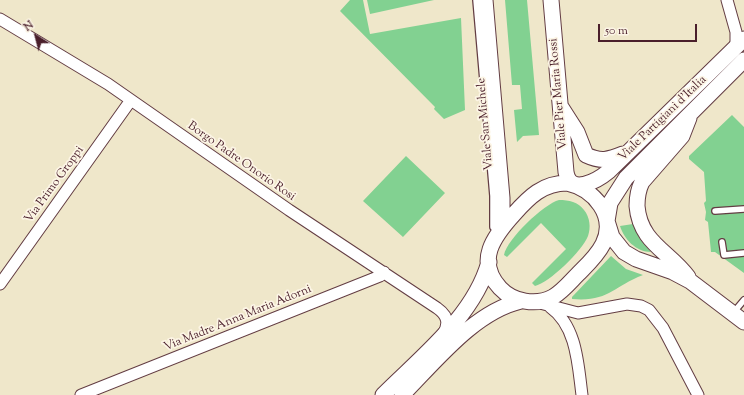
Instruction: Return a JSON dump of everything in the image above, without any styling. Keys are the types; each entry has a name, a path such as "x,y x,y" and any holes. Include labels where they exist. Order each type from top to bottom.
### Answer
{"main road":[{"name":"Viale San Michele","path":"485,0 502,198 502,222 498,232"},
{"name":"Viale Pier Maria Rossi","path":"550,0 566,176 569,181 574,184"},
{"name":"Viale Partigiani d'Italia","path":"607,221 610,202 626,178 698,105 741,49"},
{"name":"Viale Partigiani d'Italia","path":"574,184 584,185 596,180 631,150 741,49"},
{"path":"559,104 577,132 586,155 595,160 606,161 631,150"},
{"path":"698,105 688,118 682,136 642,182 638,191 637,203 640,224 648,238 678,264 698,286"},
{"path":"383,395 440,338 465,310 484,279 489,254 498,232 525,202 541,189 561,183 574,184 586,190 596,198 603,209 612,238 624,252 636,260 673,272 698,286 739,318"},
{"path":"402,395 480,320 505,305 544,300 557,294 591,260 604,243 607,221"},
{"path":"489,254 492,274 499,287 510,296 527,301"}],"street":[{"path":"727,0 741,49"},
{"name":"Borgo Padre Onorio Rosi","path":"0,19 131,100 289,210 444,313 447,324 440,338"},
{"name":"Via Primo Groppi","path":"0,284 131,100"},
{"name":"Via Madre Anna Maria Adorni","path":"81,395 103,391 380,276 384,272"},
{"path":"527,301 578,313 627,304 641,306 649,310 663,328 698,395"},
{"path":"548,306 559,315 568,330 577,359 582,395"}],"lane":[{"name":"Viale San Michele","path":"476,0 493,204 493,225 489,254"},
{"path":"715,211 744,209"},
{"path":"722,242 724,255 744,253"},
{"path":"739,318 744,300"}],"green space":[{"path":"350,0 363,0 370,34 461,18 465,110 444,119 434,109 435,107 340,11"},
{"path":"367,0 434,0 370,14"},
{"path":"505,0 527,0 539,135 523,136 517,142 514,110 522,109 520,85 512,85"},
{"path":"732,115 744,127 744,273 715,252 711,252 708,222 705,220 706,212 704,203 706,201 704,172 689,159 689,156"},
{"path":"406,156 445,193 403,237 363,201"},
{"path":"559,200 573,202 582,207 589,219 589,233 580,249 557,273 541,284 535,286 532,283 566,249 541,223 507,257 504,255 512,240 527,223 544,208"},
{"path":"633,224 640,239 651,252 640,250 631,244 624,236 620,226"},
{"path":"611,256 626,269 643,275 603,296 572,299 572,297"}]}
